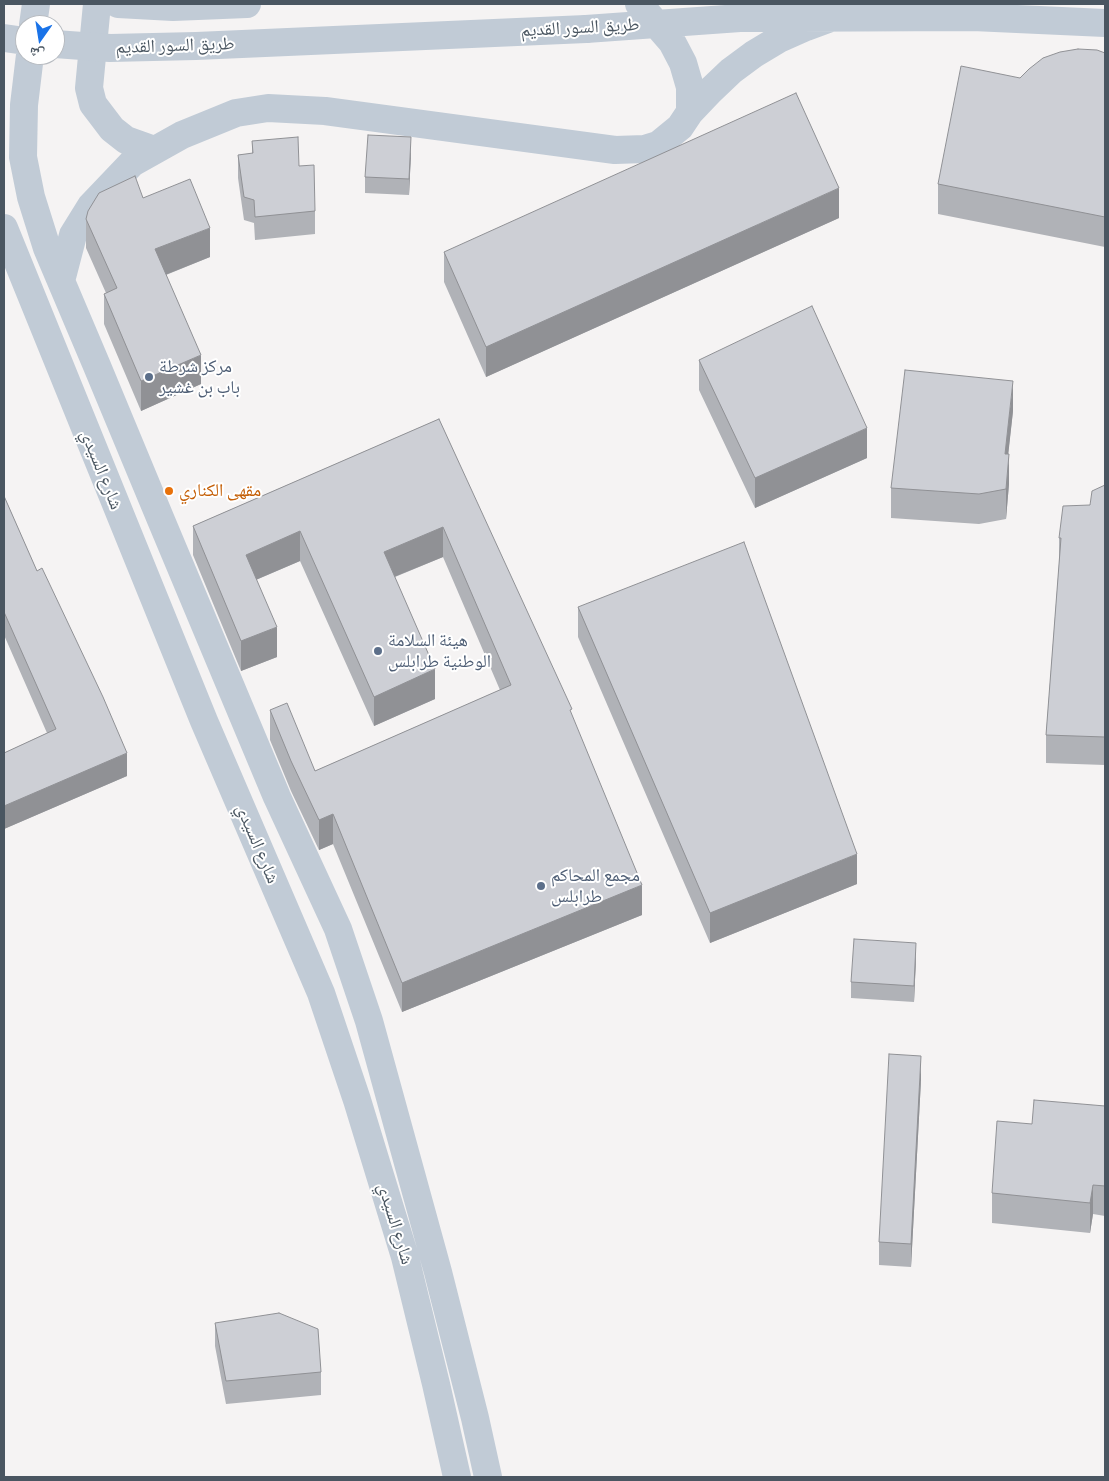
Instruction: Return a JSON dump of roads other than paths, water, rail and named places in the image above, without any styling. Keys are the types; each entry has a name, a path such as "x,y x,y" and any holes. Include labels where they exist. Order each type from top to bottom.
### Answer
{"main road":[{"path":"97,4 89,88 93,104 112,129 126,140 154,150"},
{"path":"118,4 173,7 247,4"},
{"path":"647,13 672,42 683,63 690,87 690,112"},
{"name":"طريق السور القديم","path":"65,45 110,48 148,47 586,28 647,13 740,18 973,17 1105,23"},
{"path":"61,281 74,236 91,206 132,163 182,135 236,113 268,108 325,111 615,150 645,149 658,145 668,138 680,127 690,112 710,90 754,54 779,39 833,18"},
{"name":"شارع السيدي","path":"29,65 24,105 23,157 31,197 47,248 278,796 338,929 369,1022 438,1272 488,1477"},
{"name":"شارع السيدي","path":"4,228 204,721 320,993 357,1100 405,1257 457,1477"},
{"path":"204,721 238,702"}],"place":[{"name":"مركز شرطة باب بن غشير","path":"149,377"},
{"name":"مقهى الكناري","path":"169,491"},
{"name":"هيئة السلامة الوطنية طرابلس","path":"378,651"},
{"name":"مجمع المحاكم طرابلس","path":"541,886"}]}
